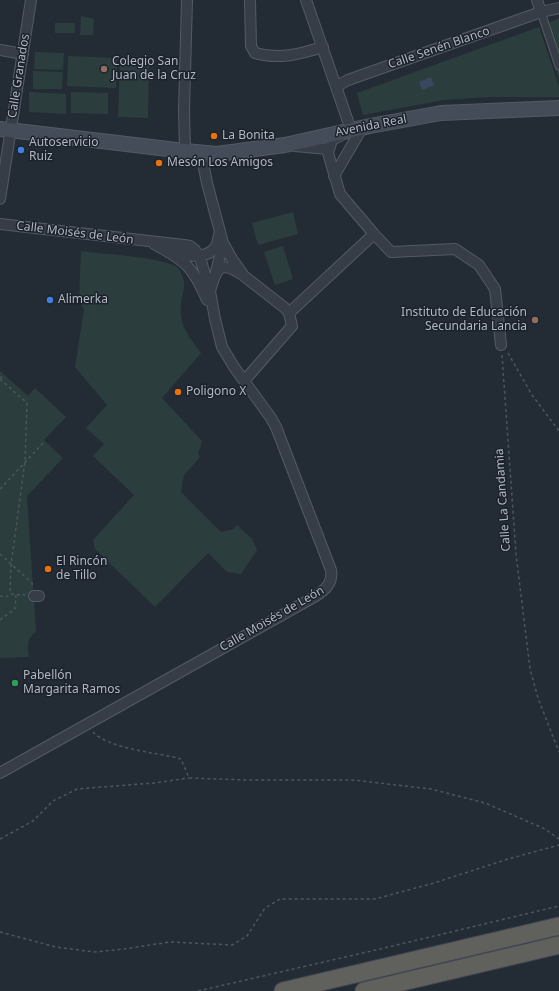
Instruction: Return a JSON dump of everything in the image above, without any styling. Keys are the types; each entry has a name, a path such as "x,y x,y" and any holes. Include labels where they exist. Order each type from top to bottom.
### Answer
{"highway":[{"path":"283,991 559,926"},
{"path":"364,991 559,945"}],"main road":[{"name":"Avenida Real","path":"6,130 217,154 285,145 357,129 441,113 559,108"}],"street":[{"name":"Calle Granados","path":"0,199 6,130 23,54 31,0"},
{"path":"185,151 184,110 188,0"},
{"path":"250,0 252,46 255,52 260,54 291,56 323,47"},
{"path":"306,0 337,86 357,129"},
{"path":"537,0 559,66"},
{"name":"Calle Senén Blanco","path":"337,86 348,80 541,12 559,8"},
{"path":"0,50 23,54"},
{"path":"357,129 332,140 328,149 340,194 374,234 392,252 455,249 479,265 495,289 501,345"},
{"path":"334,176 357,129"},
{"path":"285,145 328,149"},
{"path":"200,153 223,243 244,276"},
{"name":"Calle Moisés de León","path":"0,224 190,246 198,256 210,291 222,347 276,427 332,576 329,586 316,596 0,773"},
{"path":"198,256 209,253 214,249 220,230"},
{"path":"289,313 374,234"},
{"name":"Calle Moisés de León","path":"151,242 181,259 195,275 215,319"},
{"name":"Calle Moisés de León","path":"210,291 223,243"},
{"name":"Calle Moisés de León","path":"167,251 198,256"},
{"path":"216,272 226,267 232,268 285,308 289,313 292,326 244,381"}],"path":[{"path":"501,345 509,354 518,373 532,395 559,431"},
{"name":"Calle La Candamia","path":"501,345 516,554 530,669 538,698 559,752"},
{"path":"2,373 0,379 27,402 25,462 11,564 10,594"},
{"path":"0,489 44,441"},
{"path":"0,554 32,583"},
{"path":"0,596 6,597 10,594 36,596"},
{"path":"0,620 15,609 16,595"},
{"path":"86,724 97,736 118,745 181,759 189,778"},
{"path":"0,839 33,821 53,801 77,789 154,783 189,778 246,780 353,780 431,789 485,803 545,829 559,839"},
{"path":"0,932 56,947 94,952 170,942 232,945 247,936 266,908 280,899 375,899 434,883 508,859 559,845"},
{"path":"198,991 559,906"}],"shaded area":[{"path":"81,16 94,19 93,35 80,35"},
{"path":"559,18 559,80 542,26"},
{"path":"55,23 75,23 75,33 55,33"},
{"path":"539,27 559,86 559,97 486,97 444,100 363,115 357,93"},
{"path":"35,52 64,53 63,70 34,69"},
{"path":"68,56 117,58 116,88 67,86"},
{"path":"120,59 149,59 148,118 118,117"},
{"path":"33,71 63,72 62,89 33,89"},
{"path":"29,92 66,94 66,114 29,112"},
{"path":"71,92 108,93 108,114 71,113"},
{"path":"293,212 298,234 258,245 252,223"},
{"path":"283,246 293,279 275,285 264,252"},
{"path":"81,251 132,256 160,261 171,264 180,270 184,284 181,303 181,318 188,336 201,353 162,398 202,441 198,454 200,457 184,475 181,492 221,532 234,529 237,525 252,539 257,550 241,574 227,572 208,553 155,607 95,549 93,540 134,495 93,456 104,444 86,428 107,405 75,367 84,309 79,301"},
{"path":"0,371 28,396 35,388 66,417 44,440 63,458 27,496 36,632 29,640 29,657 0,658"}],"water":[{"path":"431,77 434,85 422,90 419,82"}],"place":[{"name":"Colegio San Juan de la Cruz","path":"104,69"},
{"name":"La Bonita","path":"214,136"},
{"name":"Autoservicio Ruiz","path":"21,150"},
{"name":"Mesón Los Amigos","path":"159,163"},
{"name":"Alimerka","path":"50,300"},
{"name":"Instituto de Educación Secundaria Lancia","path":"535,320"},
{"name":"Poligono X","path":"178,392"},
{"name":"El Rincón de Tillo","path":"48,569"},
{"name":"Pabellón Margarita Ramos","path":"15,683"}]}
